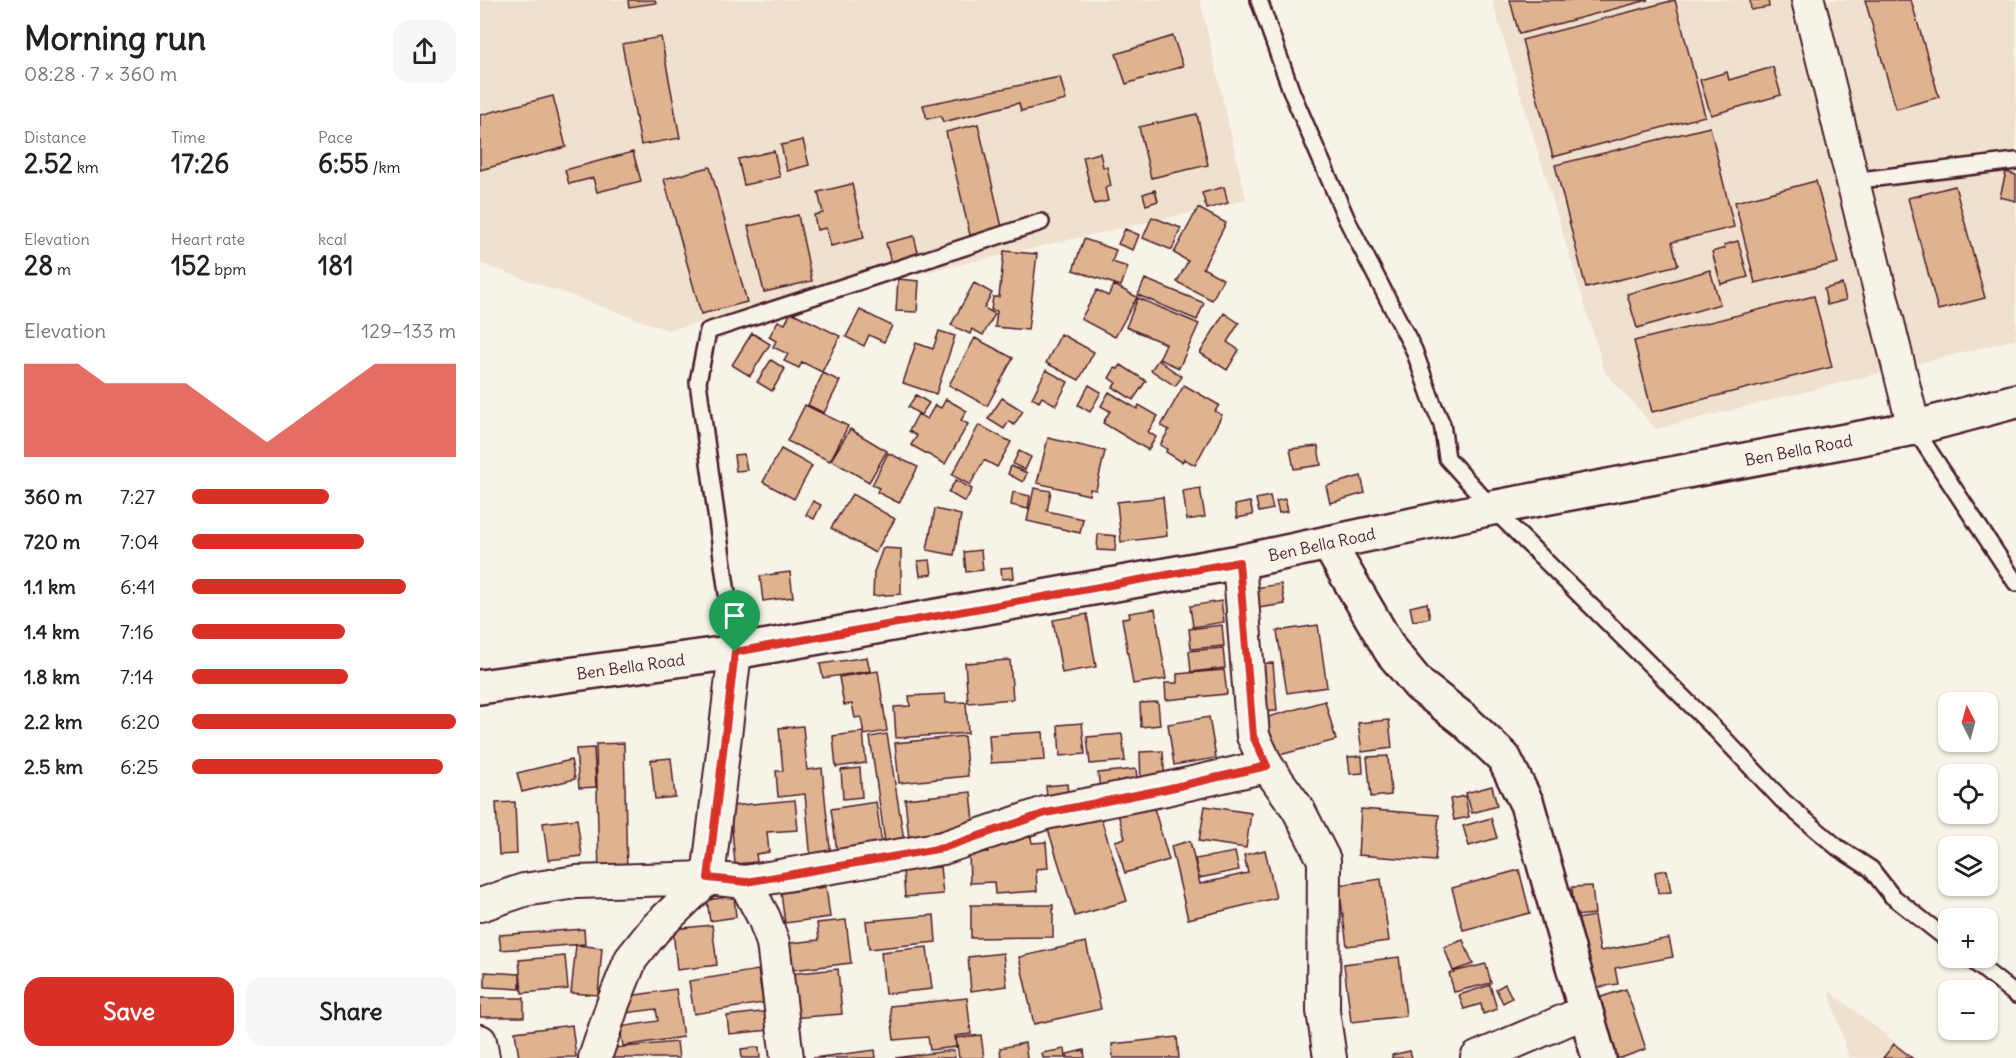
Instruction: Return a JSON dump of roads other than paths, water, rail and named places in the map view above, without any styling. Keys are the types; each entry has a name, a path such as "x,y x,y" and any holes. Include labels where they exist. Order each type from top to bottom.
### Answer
{"main road":[{"name":"Ben Bella Road","path":"480,687 735,652 1239,562 1492,508 1914,428 2016,401"},
{"path":"1328,543 1391,651 1419,685 1464,720 1504,758 1527,804 1599,1058"}],"street":[{"path":"1808,0 1914,428"},
{"path":"1239,562 1253,736 1267,766 1299,808 1324,860 1323,1011 1330,1058"},
{"path":"595,1058 631,959 655,928 708,878 735,652"},
{"path":"480,905 524,890 576,882 708,878 746,882 943,848 1046,813 1267,766"},
{"path":"746,882 764,918 773,943 787,1058"},
{"path":"1477,1058 1585,1012"},
{"path":"480,1041 483,1058"}],"lane":[{"path":"1259,0 1292,93 1342,210 1414,350 1442,424 1447,458 1492,508 1716,730 1783,801 1837,847 1871,869 1892,896 1938,932"},
{"path":"1852,181 2016,161"},
{"path":"735,652 698,382 708,331 1041,222"},
{"path":"1914,428 2016,584"},
{"path":"1982,968 2016,995"}]}
